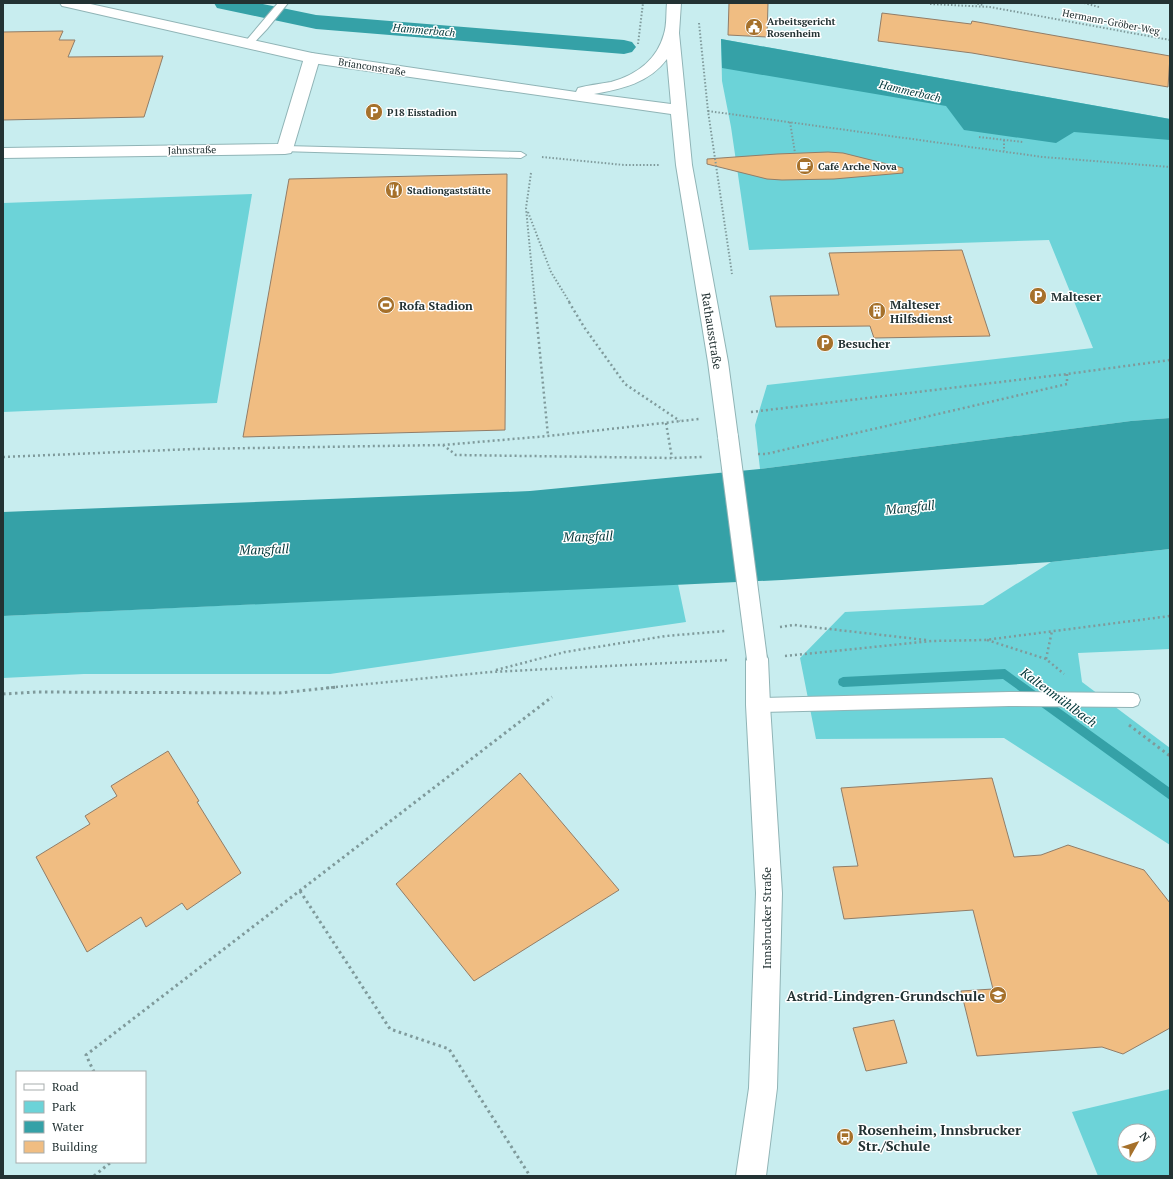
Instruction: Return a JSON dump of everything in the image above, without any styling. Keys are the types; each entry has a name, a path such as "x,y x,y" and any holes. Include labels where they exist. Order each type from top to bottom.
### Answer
{"main road":[{"name":"Rathausstraße","path":"674,3 672,33 684,165 726,415 757,659"},
{"name":"Brianconstraße","path":"71,4 312,58 558,94 680,110"},
{"path":"558,94 614,86 637,79 660,58 672,33"},
{"path":"285,149 312,58"},
{"name":"Jahnstraße","path":"3,153 285,149"},
{"name":"Innsbrucker Straße","path":"751,1176 763,1088 768,893 757,659"}],"lane":[{"path":"248,44 283,3"},
{"path":"285,149 521,155"},
{"path":"758,705 1009,699 1133,700"}],"path":[{"name":"Hermann-Gröber-Weg","path":"931,3 990,7 1170,40"},
{"path":"974,3 990,7"},
{"path":"1084,3 1099,7"},
{"path":"699,18 708,111 732,276"},
{"path":"708,111 1043,157 1170,167"},
{"path":"790,122 795,153"},
{"path":"979,137 1023,142"},
{"path":"1004,140 1004,151"},
{"path":"521,155 624,165 660,165"},
{"path":"533,156 526,208 548,436"},
{"path":"526,208 551,272 584,327 625,384 680,421"},
{"path":"771,409 1067,374 1170,360"},
{"path":"750,455 766,454 1068,384 1067,374"},
{"path":"3,458 193,450 443,445 548,436 726,415"},
{"path":"666,423 672,458"},
{"path":"443,445 456,455 672,458 703,457"},
{"path":"3,694 36,692 279,693 490,672 757,659 932,641 985,640 1170,616"},
{"path":"778,627 794,625 932,641"},
{"path":"490,672 565,652 666,636 730,631"},
{"path":"1046,659 1052,631"},
{"path":"94,1071 86,1055 552,697"},
{"path":"300,891 390,1029 449,1049 530,1176"},
{"path":"94,1176 110,1163"}],"green space":[{"path":"721,39 1170,119 1170,418 1131,421 760,469 755,425 767,385 1093,348 1049,240 749,250 731,127 722,81"},
{"path":"252,194 217,403 3,412 3,203"},
{"path":"1170,549 1170,649 1078,653 1082,682 1170,748 1170,845 1004,738 816,739 800,658 845,612 983,605 1051,562"},
{"path":"678,584 686,622 330,674 84,674 3,678 3,616"},
{"path":"1170,1089 1170,1176 1098,1176 1072,1112"}],"water":[{"path":"721,39 1170,119 1170,140 1074,132 1056,143 964,130 946,106 722,68"},
{"name":"Mangfall","path":"1170,418 1170,549 1051,562 782,580 3,616 3,512 530,491 760,469 1131,421"}],"building":[{"name":"Arbeitsgericht Rosenheim","path":"729,3 768,3 767,37 728,35"},
{"path":"882,13 971,24 972,21 1170,56 1168,87 972,53 878,41"},
{"path":"63,31 59,40 75,40 68,57 163,56 144,117 3,120 3,32"},
{"name":"Café Arche Nova","path":"828,152 843,153 903,168 903,173 834,179 782,180 767,179 707,164 707,159"},
{"name":"Rofa Stadion","path":"507,174 505,430 243,437 289,179"},
{"path":"962,250 990,336 874,338 870,326 776,327 770,296 839,295 829,253"},
{"path":"168,751 199,801 197,802 241,873 187,910 182,903 146,927 141,917 87,952 36,857 90,824 85,816 117,796 111,786"},
{"path":"520,773 619,890 474,981 396,884"},
{"path":"992,778 1014,857 1041,855 1068,845 1144,870 1170,903 1170,1028 1123,1054 1102,1047 977,1056 961,991 993,989 973,910 844,919 833,867 858,866 841,788"},
{"path":"894,1020 907,1063 866,1071 853,1028"}],"waterway":[{"name":"Hammerbach","path":"225,3 316,22 624,47"},
{"name":"Kaltenmühlbach","path":"843,682 1005,674 1170,795"}],"place":[{"name":"Arbeitsgericht Rosenheim","path":"754,27"},
{"name":"P18 Eisstadion","path":"374,112"},
{"name":"Café Arche Nova","path":"805,166"},
{"name":"Stadiongaststätte","path":"394,190"},
{"name":"Malteser","path":"1038,296"},
{"name":"Rofa Stadion","path":"386,305"},
{"name":"Malteser Hilfsdienst","path":"877,311"},
{"name":"Besucher","path":"825,343"},
{"name":"Astrid-Lindgren-Grundschule","path":"998,995"},
{"name":"Rosenheim, Innsbrucker Str./Schule","path":"845,1137"}]}
